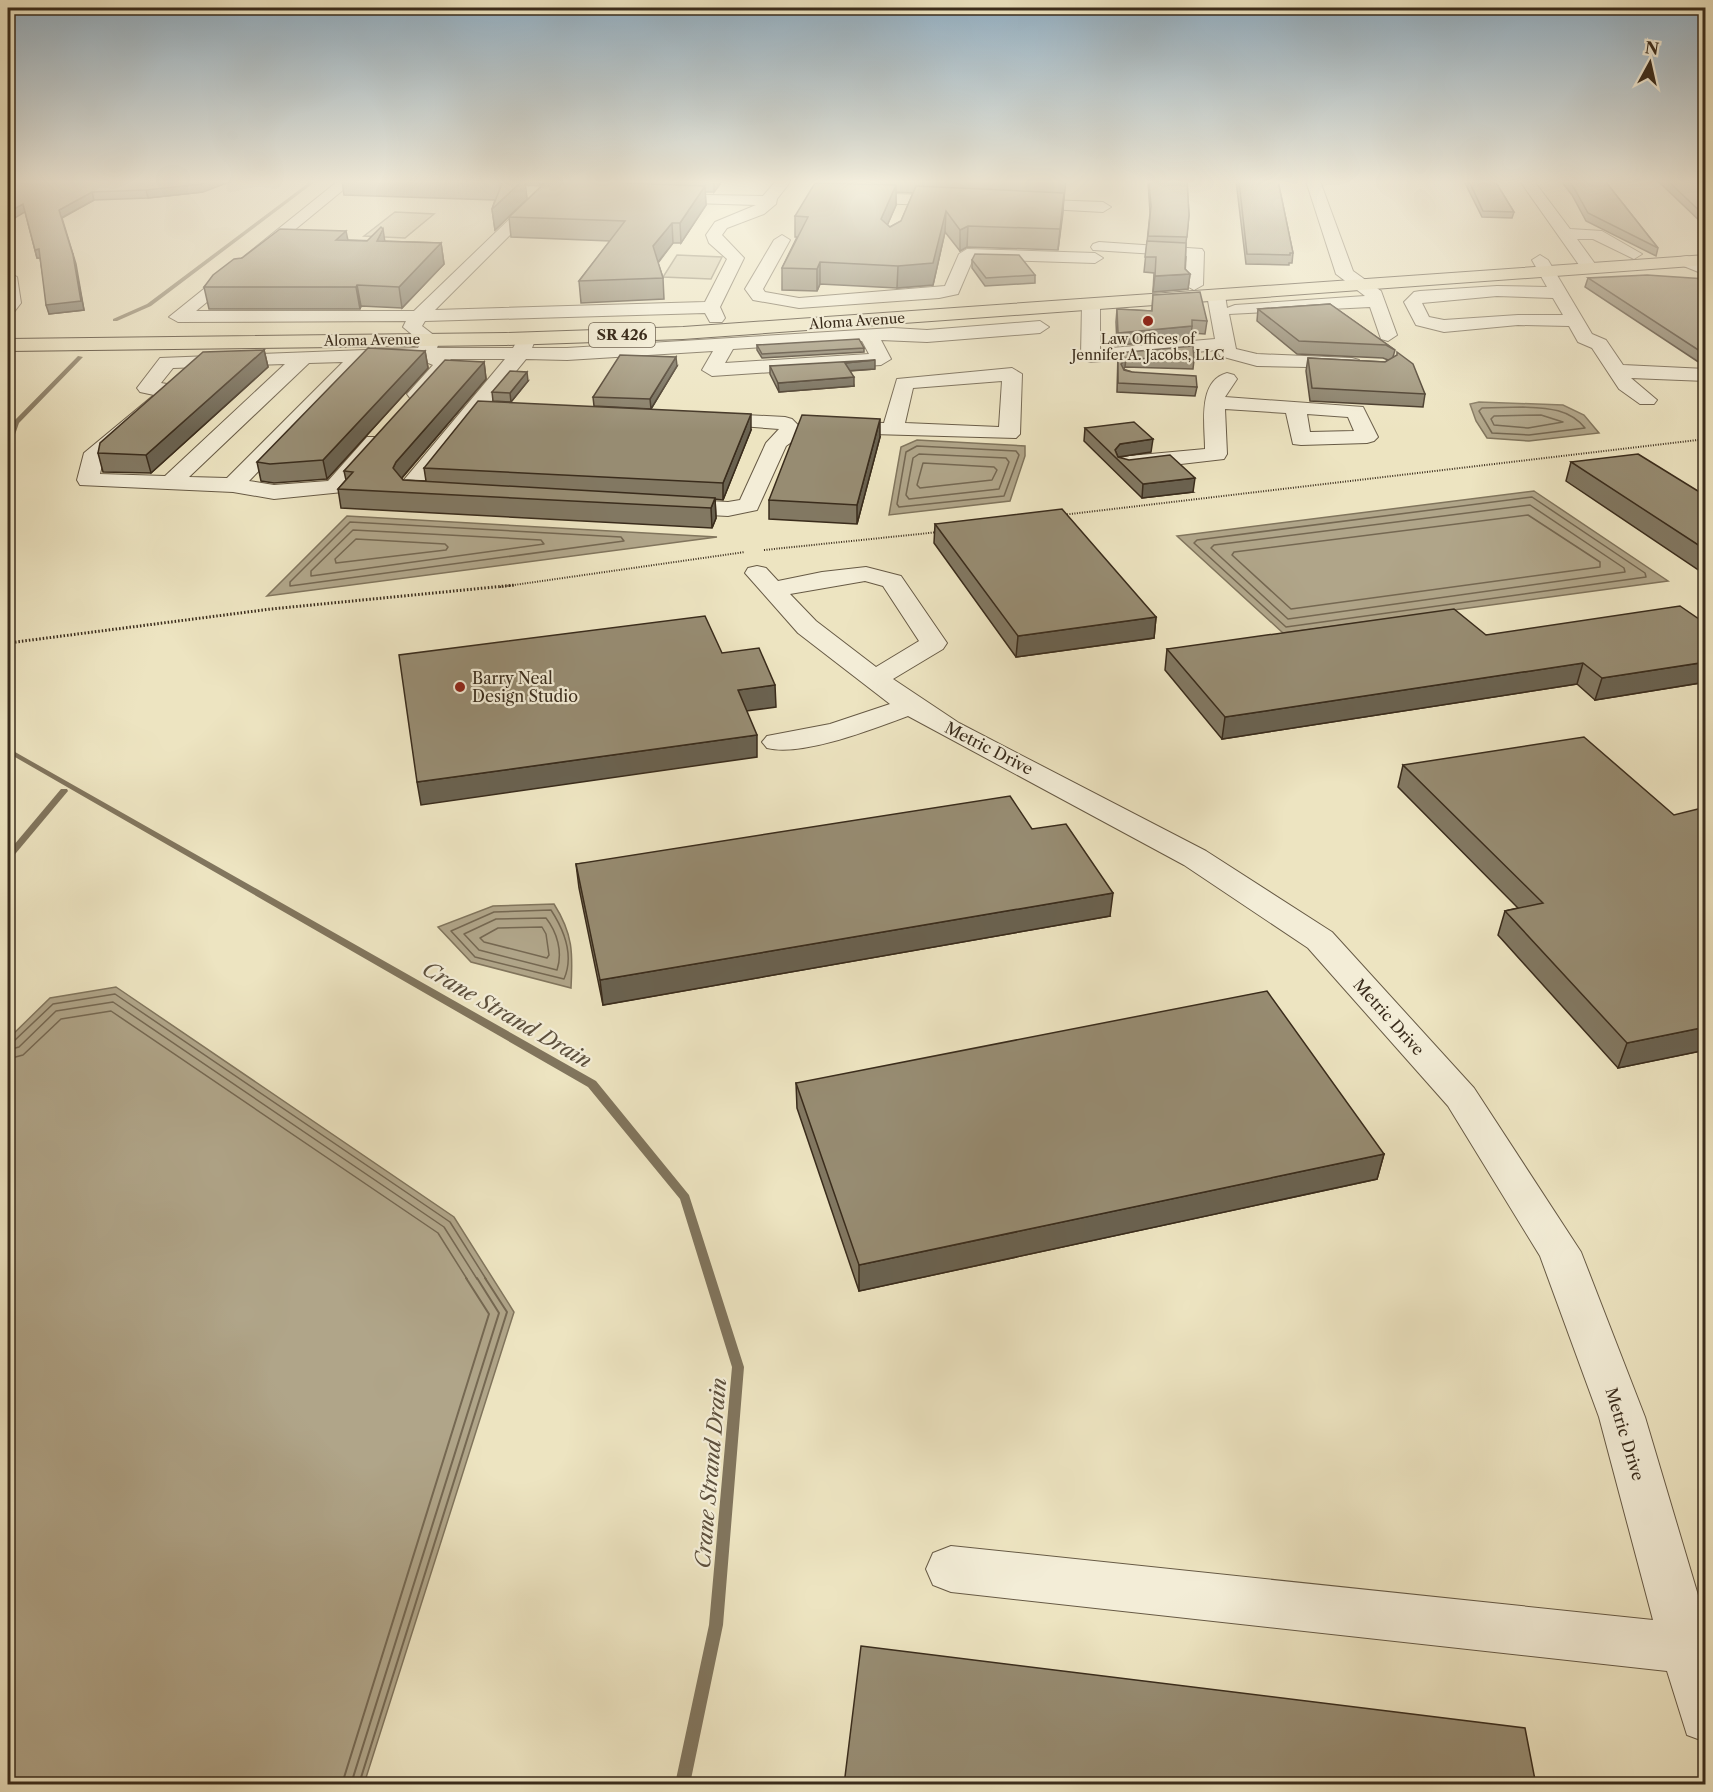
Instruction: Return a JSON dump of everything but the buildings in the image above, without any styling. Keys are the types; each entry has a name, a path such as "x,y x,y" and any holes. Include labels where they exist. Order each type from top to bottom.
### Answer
{"main road":[{"name":"Aloma Avenue","path":"8,332 882,307 1092,290 1345,274 1563,265"},
{"name":"Aloma Avenue","path":"645,341 838,330 950,315 1092,290 1216,295 1236,302 1361,285 1543,266"},
{"path":"838,330 882,307"},
{"name":"Aloma Avenue","path":"8,345 297,350 428,347"}],"street":[{"path":"246,265 178,317 416,322 474,265"},
{"path":"714,312 733,265"},
{"path":"768,265 754,289 759,296 799,303 939,293 952,290 963,265"},
{"path":"1096,265 1092,290 1091,356 1226,348 1257,360 1371,365"},
{"path":"1194,285 1195,265"},
{"path":"1342,265 1345,274 1375,294 1388,334"},
{"path":"1543,266 1581,330 1599,344 1616,371 1634,393 1647,400"},
{"path":"1558,293 1497,291 1420,296 1413,302 1422,321 1444,326 1518,320 1581,330"},
{"path":"1127,464 1215,454 1215,395 1227,379 1226,348 1216,295"},
{"path":"1236,302 1255,309 1376,301"},
{"path":"950,315 966,333"},
{"path":"405,408 445,364 428,347 416,322"},
{"path":"390,425 335,487 274,492 233,485 88,480 92,458 171,390 147,388 167,362 279,358 297,350 360,356 428,347 523,346 567,354 645,341 726,345 838,330 869,336 966,333 1040,327"},
{"path":"726,345 712,370 881,359 869,336"},
{"path":"462,495 416,492 409,487 523,346"},
{"path":"171,482 297,350"},
{"path":"233,485 360,356"},
{"path":"1616,371 1706,375"},
{"path":"689,418 782,434 893,429 1009,434 1012,374 904,383 893,429"},
{"path":"1203,377 1227,379"},
{"path":"1215,402 1295,407"},
{"path":"473,408 497,410"},
{"path":"457,428 481,429"},
{"path":"754,442 782,434"},
{"path":"647,504 728,509 749,505 782,434"},
{"path":"421,472 445,473"},
{"path":"673,485 757,489"},
{"name":"Metric Drive","path":"893,692 934,643 892,581 866,574 822,579 765,581 807,627 893,692 949,729 1195,858 1320,940 1461,1097 1560,1252 1622,1417 1685,1648 1706,1716"},
{"path":"777,742 835,732 893,692"},
{"path":"951,1569 1685,1648"}],"path":[{"path":"1056,516 1706,440"},
{"path":"8,643 271,609 517,585 724,554 941,531"}],"shaded area":[{"path":"671,265 718,265 711,279 663,277"}],"water":[{"path":"1479,402 1563,405 1584,415 1599,433 1529,441 1487,438 1476,421 1470,404"},
{"path":"917,440 1025,446 1025,456 1010,501 889,515 901,447"},
{"path":"1534,491 1668,581 1283,633 1177,536"},
{"path":"347,516 717,537 267,596"},
{"path":"554,904 565,925 570,944 571,988 471,962 438,927 493,906"},
{"path":"116,987 454,1217 514,1312 364,1784 8,1784 8,1039 50,998"}],"waterway":[{"name":"Crane Strand Drain","path":"115,320 149,305 203,265"},
{"name":"Crane Strand Drain","path":"8,446 16,422 80,357"},
{"name":"Crane Strand Drain","path":"8,750 592,1084 685,1198 738,1367 716,1625 683,1784"},
{"path":"8,857 64,791"}],"place":[{"name":"Law Offices of Jennifer A. Jacobs, LLC","path":"1148,321"},
{"name":"Barry Neal Design Studio","path":"460,687"}]}
